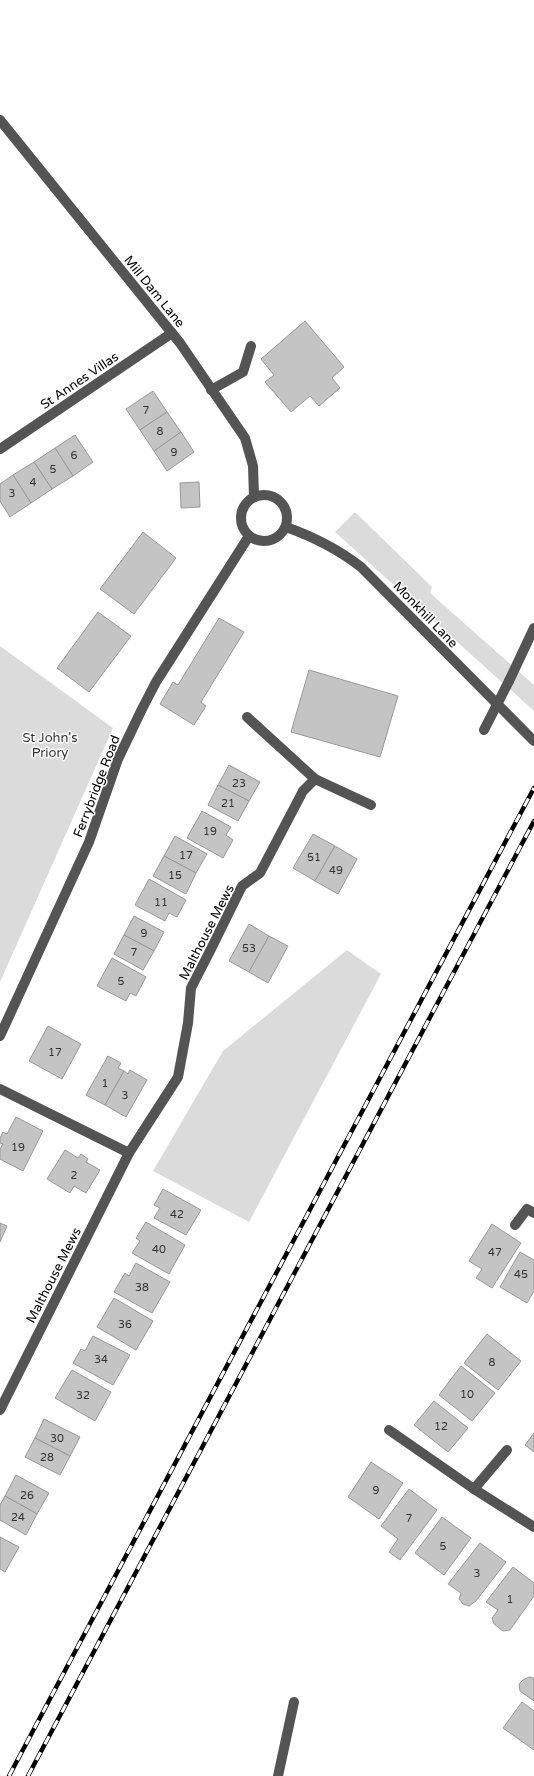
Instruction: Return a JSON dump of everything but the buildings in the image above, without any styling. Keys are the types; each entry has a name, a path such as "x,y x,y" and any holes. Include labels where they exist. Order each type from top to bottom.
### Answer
{"street":[{"name":"Mill Dam Lane","path":"0,120 172,333 245,438 253,466 254,497"},
{"name":"St Annes Villas","path":"0,449 172,333"},
{"path":"211,390 243,372 251,346"},
{"path":"269,495 283,504 288,519 286,527 282,533 268,541 261,542 249,536 243,529 241,522 243,507 254,497 269,495"},
{"name":"Monkhill Lane","path":"286,527 319,539 344,554 361,567 534,741"},
{"name":"Ferrybridge Road","path":"0,1036 89,842 118,758 156,682 249,536"},
{"path":"484,730 534,628"},
{"path":"247,717 315,779 371,805"},
{"name":"Malthouse Mews","path":"0,1410 3,1395 129,1153 178,1077 188,1023 191,988 242,886 260,873 303,791 315,779"},
{"path":"0,1089 129,1153"},
{"path":"515,1225 527,1209 534,1213"},
{"path":"389,1430 474,1489 534,1527"},
{"path":"474,1489 507,1450"},
{"path":"278,1776 294,1702"}],"green space":[{"path":"355,512 432,587 430,593 534,685 534,711 335,532"},
{"name":"St John's Priory","path":"0,646 113,728 0,982"},
{"path":"347,950 381,974 249,1222 153,1171 223,1051"}],"railway":[{"path":"9,1776 534,788"},
{"path":"28,1776 534,821"}]}
